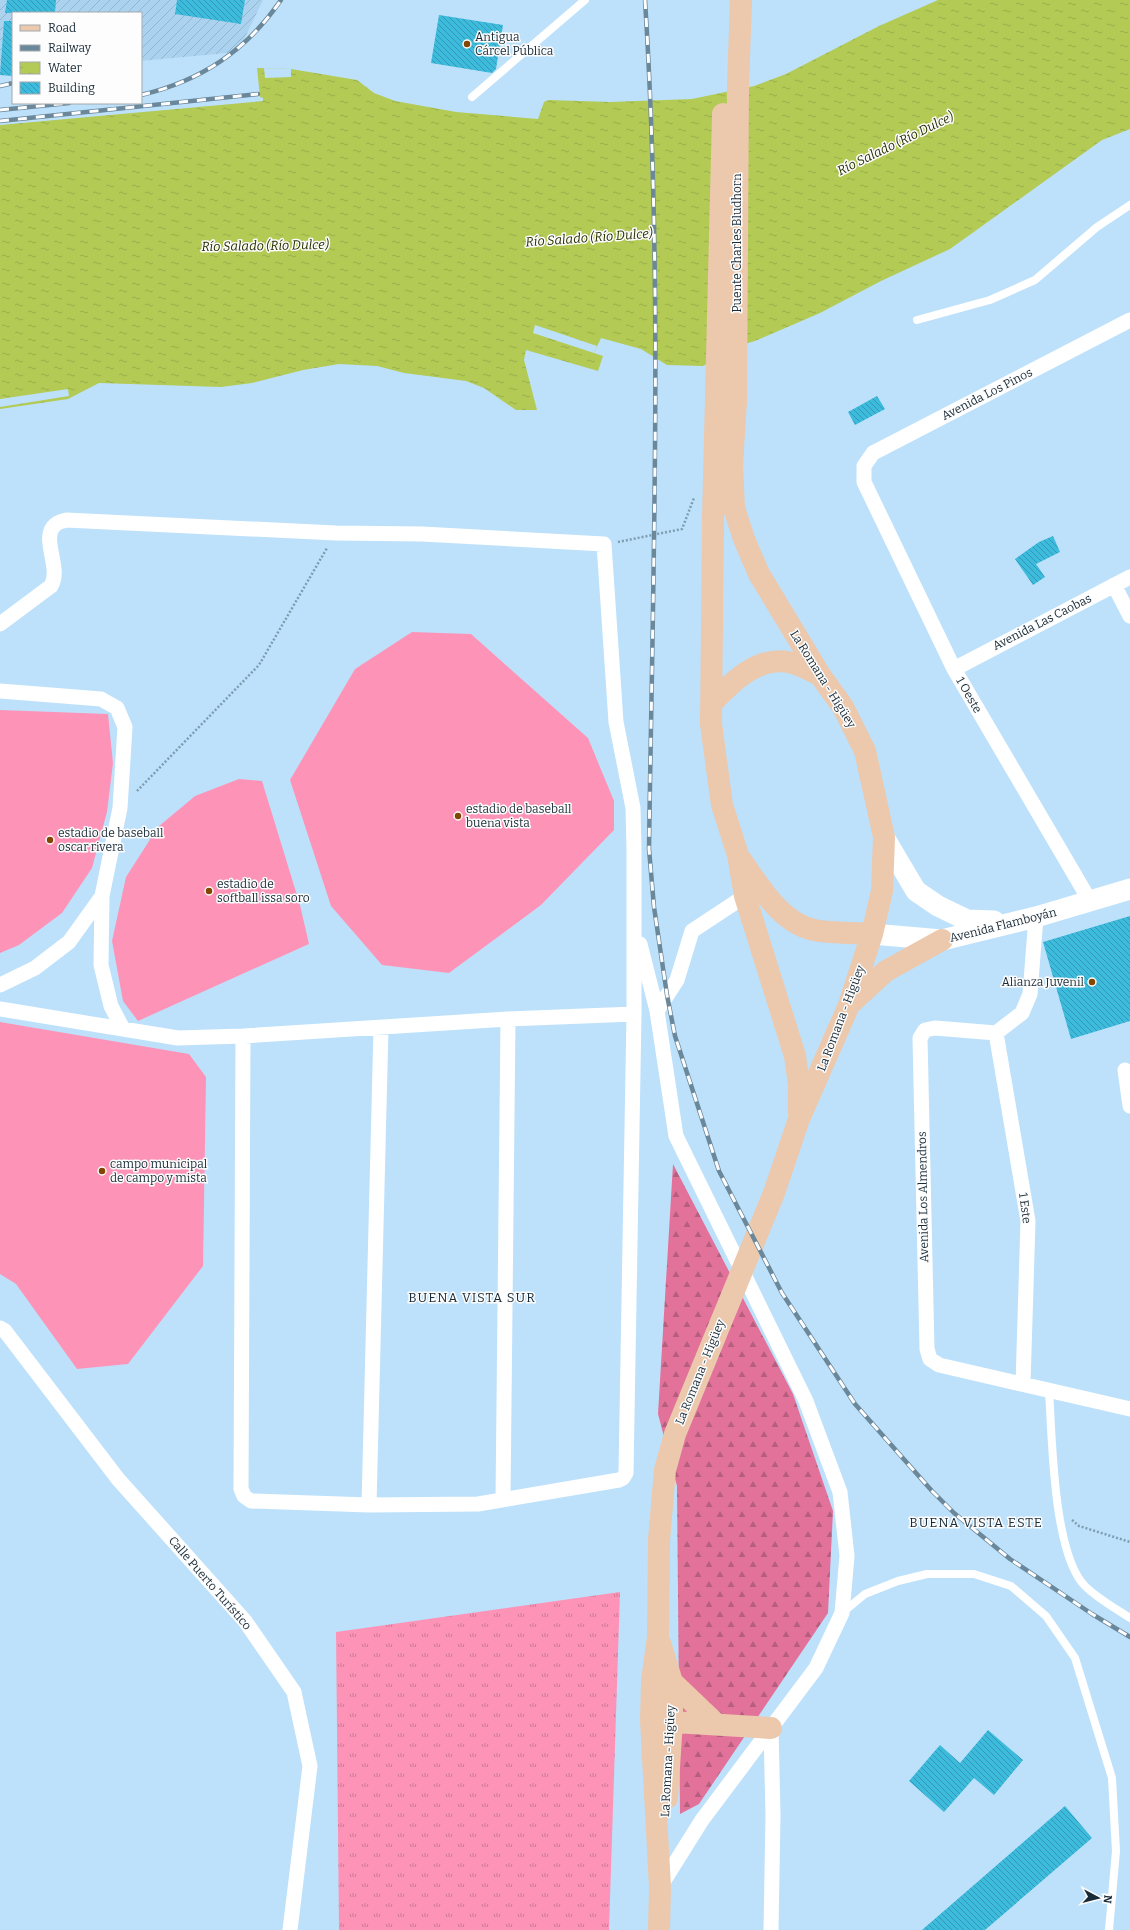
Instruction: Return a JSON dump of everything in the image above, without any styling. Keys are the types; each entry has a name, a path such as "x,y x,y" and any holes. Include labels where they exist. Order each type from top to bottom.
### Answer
{"main road":[{"path":"727,0 731,87"},
{"path":"731,87 741,0"},
{"name":"Puente Charles Bludhorn","path":"727,400 731,87"},
{"name":"La Romana - Higüey","path":"660,1930 660,1887 651,1720 652,1682 658,1637 659,1540 665,1470 675,1434 774,1193 799,1119 849,1005 872,934 882,891 884,837 865,751 844,707 820,675 759,574 744,539 734,508 727,400"},
{"name":"La Romana - Higüey","path":"727,400 713,518 711,724 722,805 738,855 744,896 795,1056 799,1084 799,1119"},
{"path":"712,703 732,682 765,662 791,662 820,675"},
{"path":"738,855 772,902 792,921 814,930 872,934"},
{"path":"849,1005 886,971 942,940"},
{"name":"La Romana - Higüey","path":"658,1637 672,1682 672,1721 660,1887"},
{"path":"672,1682 715,1723"},
{"path":"651,1720 715,1723 771,1728"}],"street":[{"name":"Avenida Los Pinos","path":"864,482 864,466 873,453 1130,320"},
{"name":"1 Oeste","path":"864,482 954,669 1090,901"},
{"path":"0,624 51,586 55,579 55,571 49,538 51,530 55,524 66,520 336,533 422,534 604,544 616,722 633,808 635,923 634,1014 626,1473 623,1478 619,1480 478,1504 369,1505 251,1501 244,1496 240,1489 244,1036"},
{"name":"Avenida Las Caobas","path":"954,669 1130,577"},
{"path":"1114,585 1130,616"},
{"path":"0,690 101,699 117,708 125,727 120,808 102,896 101,965 111,1006 123,1029"},
{"path":"884,837 916,891 938,906 967,920 1016,921"},
{"name":"Avenida Flamboyán","path":"872,934 942,940 1036,917 1130,889"},
{"path":"0,985 35,968 69,942 102,896"},
{"path":"657,1011 677,980 692,931 744,896"},
{"path":"996,1033 1009,1025 1022,1013 1030,994 1036,917"},
{"path":"635,923 657,1011 676,1136 806,1401 840,1492 847,1556 842,1613 816,1668 702,1820 660,1887"},
{"path":"0,1009 178,1038 244,1036 508,1019 634,1014"},
{"path":"503,1500 508,1019"},
{"path":"369,1505 381,1028"},
{"name":"Avenida Los Almendros","path":"996,1033 935,1028 926,1030 920,1038 927,1349 930,1359 938,1365 1130,1409"},
{"name":"1 Este","path":"996,1033 1028,1221 1022,1384"},
{"path":"1125,1070 1130,1106"},
{"name":"Calle Puerto Turístico","path":"0,1328 5,1331 118,1479 245,1621 294,1692 310,1766 290,1930"},
{"path":"771,1728 773,1815 771,1930"}],"lane":[{"path":"472,97 585,0"},
{"path":"917,320 990,300 1035,280 1097,227 1130,204"},
{"path":"1049,1390 1055,1488 1068,1555 1075,1571 1085,1586 1130,1618"},
{"path":"842,1613 865,1594 898,1581 927,1574 974,1574 1011,1586 1046,1616 1075,1658 1112,1778 1116,1851 1109,1930"}],"path":[{"path":"604,544 682,529"},
{"path":"120,808 260,666 336,533"},
{"path":"1068,1516 1079,1526 1130,1542"}],"shaded area":[{"path":"0,0 263,0 238,52 142,61 142,12 12,12 12,73 0,74"}],"green space":[{"name":"estadio de baseball buena vista","path":"412,632 471,634 588,738 614,801 614,830 541,905 449,973 382,965 331,906 290,780 355,669"},
{"name":"estadio de baseball oscar rivera","path":"0,710 108,714 113,763 107,812 92,868 62,913 19,945 0,953"},
{"name":"estadio de softball issa soro","path":"239,779 262,781 300,905 309,944 138,1021 123,1001 112,941 126,877 158,827 195,796"},
{"name":"campo municipal de campo y mista","path":"0,1022 189,1054 206,1077 203,1266 128,1364 77,1369 16,1284 0,1274"},
{"path":"673,1164 793,1394 833,1511 828,1613 699,1804 680,1814 677,1486 658,1414"},
{"path":"620,1592 609,1930 339,1930 336,1632"}],"water":[{"name":"Río Salado (Río Dulce)","path":"938,0 1130,0 1130,129 1102,140 950,249 881,281 820,313 755,341 741,345 703,366 667,365 641,349 601,338 594,353 603,356 598,371 526,350 524,360 537,410 516,410 484,388 466,381 404,373 377,366 339,364 303,370 252,383 221,387 99,383 68,399 0,409 0,125 263,101 263,98 260,97 257,68 291,69 357,80 374,93 395,101 456,112 538,119 544,102 548,100 610,102 692,99 754,86 786,74 879,26"}],"pier":[{"path":"264,68 291,69 291,77 265,78"},
{"path":"535,325 597,346 594,353 533,333"},
{"path":"68,389 69,396 0,407 0,399"}],"building":[{"path":"7,0 56,0 55,12 5,13"},
{"path":"177,0 245,0 241,24 175,14"},
{"name":"Antigua Cárcel Pública","path":"439,15 503,25 496,69 492,73 431,63"},
{"path":"4,21 12,21 12,76 0,75"},
{"path":"877,396 885,409 855,425 848,412"},
{"path":"1053,536 1060,552 1036,564 1045,577 1033,585 1015,559 1039,542"},
{"name":"Alianza Juvenil","path":"1130,916 1130,1021 1071,1039 1043,942"},
{"path":"988,1730 1023,1760 994,1795 974,1778 944,1812 909,1781 940,1745 960,1763"},
{"path":"1065,1806 1092,1838 985,1930 922,1930"}],"railway":[{"path":"142,95 163,89 183,81 220,61 237,49 253,34 281,0"},
{"path":"645,0 651,106 655,318 654,531 649,849 654,907 667,995 675,1036 719,1171 782,1293 855,1404 932,1491 954,1513 1010,1559 1092,1614 1130,1637"},
{"path":"0,86 12,83"},
{"path":"0,121 258,94"},
{"path":"0,110 59,104"}],"place":[{"name":"Antigua Cárcel Pública","path":"467,44"},
{"name":"estadio de baseball buena vista","path":"458,816"},
{"name":"estadio de baseball oscar rivera","path":"50,840"},
{"name":"estadio de softball issa soro","path":"209,891"},
{"name":"Alianza Juvenil","path":"1092,982"},
{"name":"campo municipal de campo y mista","path":"102,1171"}],"district":[{"name":"BUENA VISTA SUR","path":"472,1297"},
{"name":"BUENA VISTA ESTE","path":"976,1522"}]}
